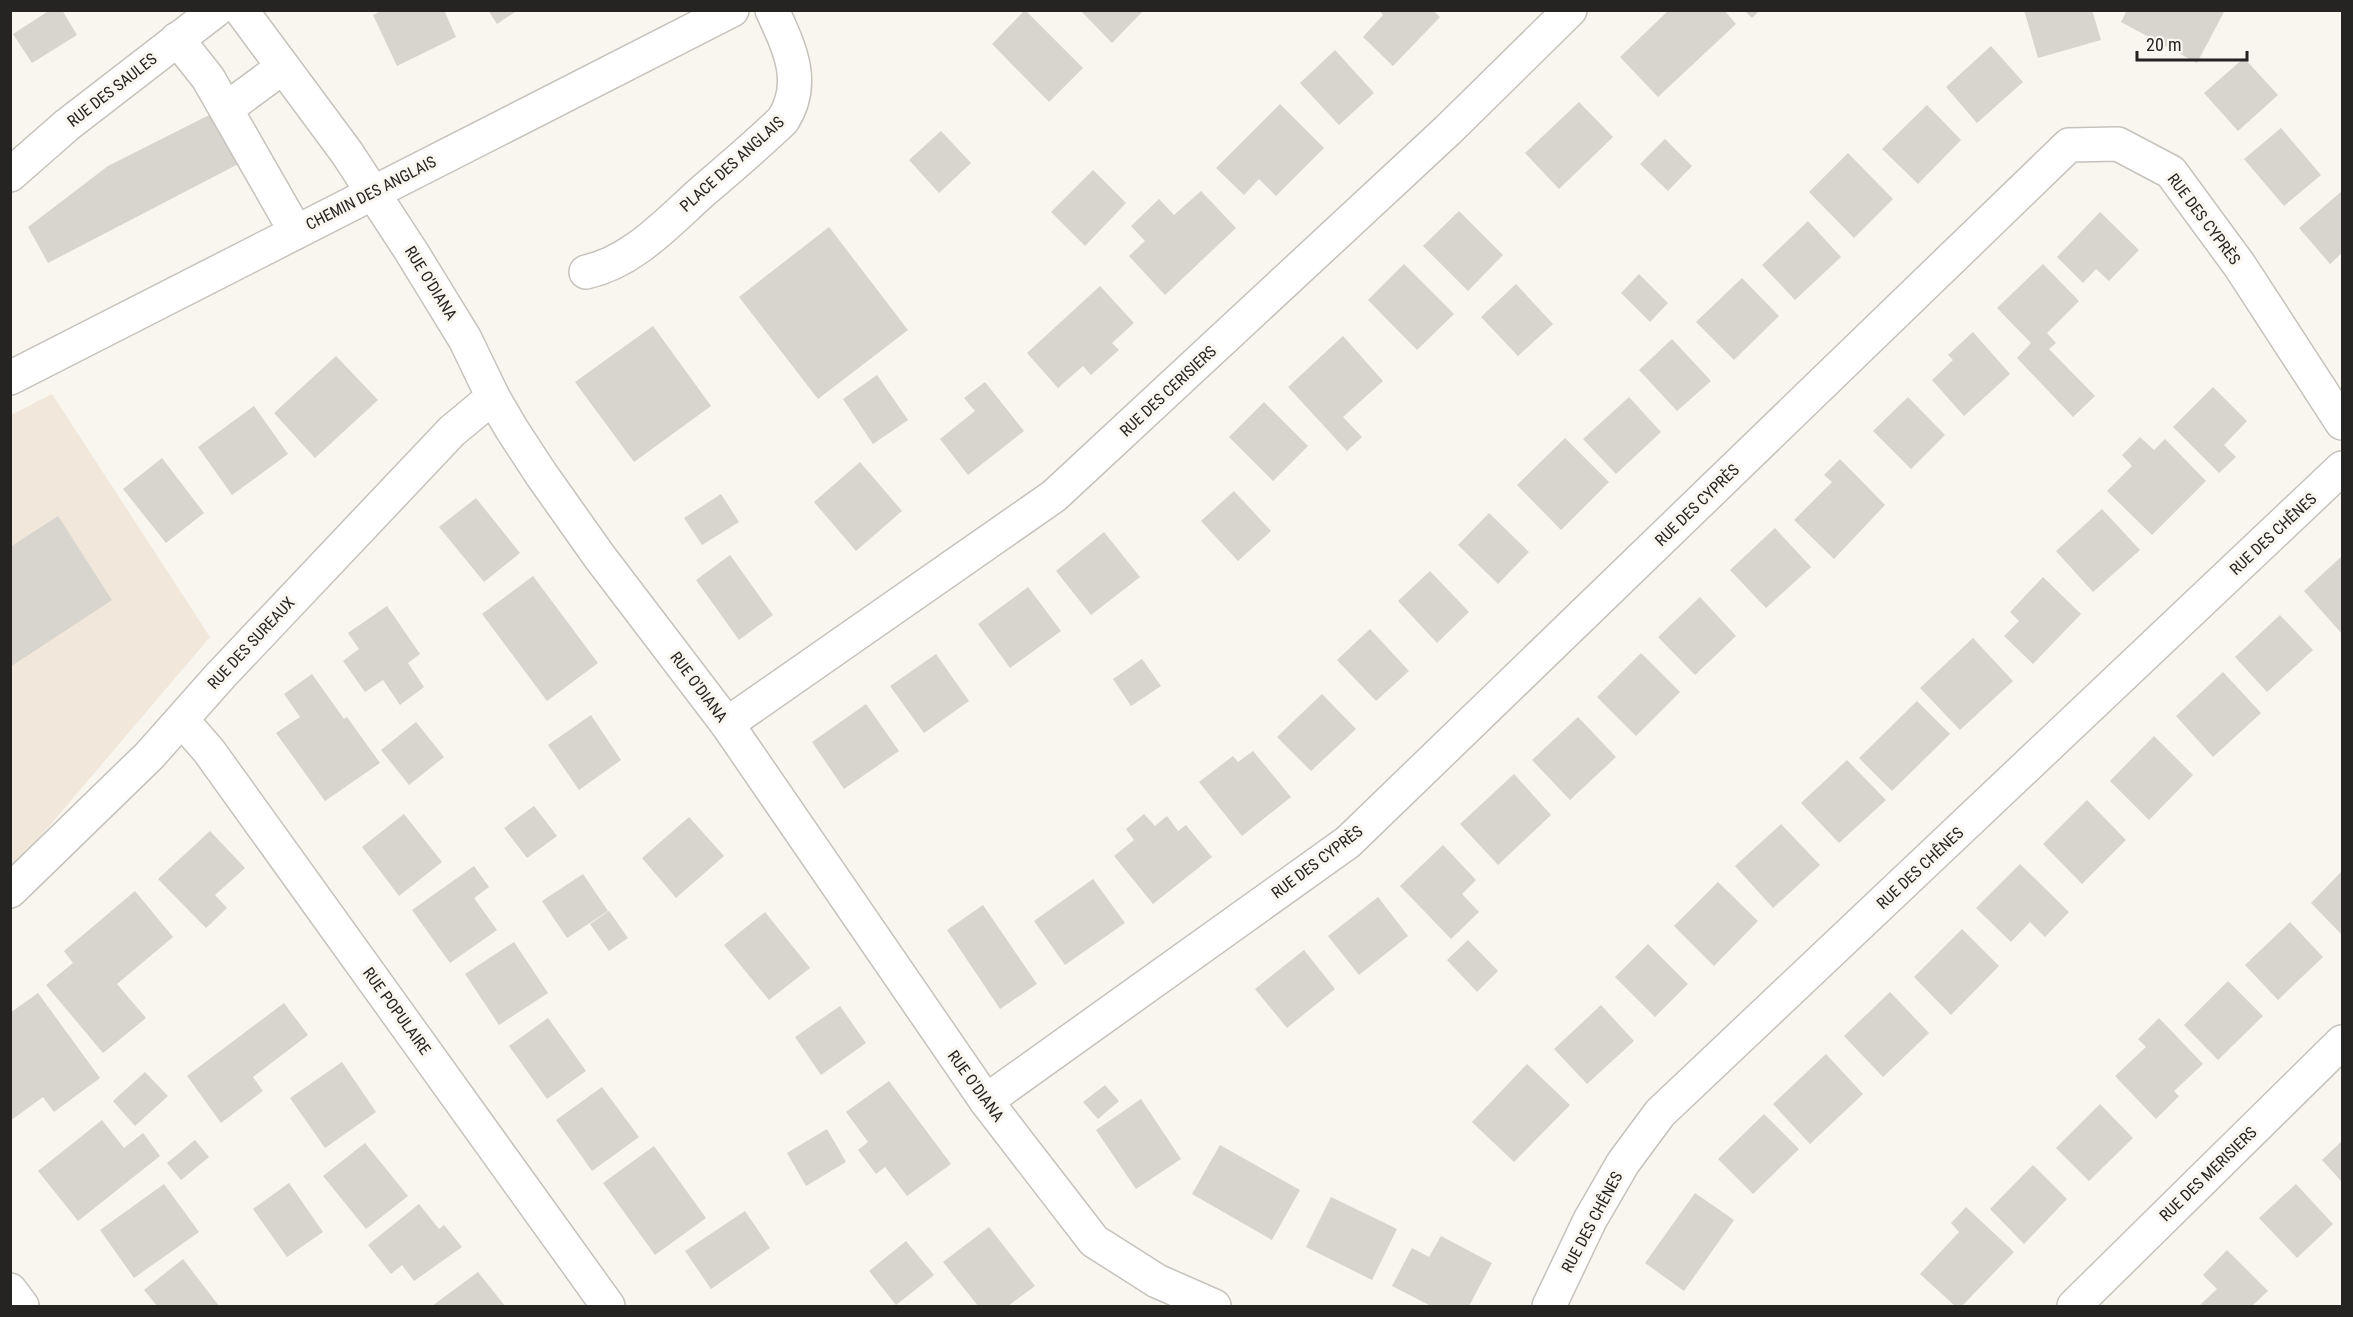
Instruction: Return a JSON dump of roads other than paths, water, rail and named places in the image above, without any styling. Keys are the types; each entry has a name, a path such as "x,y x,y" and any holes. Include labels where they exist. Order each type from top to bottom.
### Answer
{"street":[{"name":"RUE DES SAULES","path":"10,175 68,125 216,10"},
{"name":"RUE O'DIANA","path":"241,10 373,193 455,321 493,398 524,450 578,528 727,724 986,1101 1094,1241 1157,1281 1214,1306"},
{"name":"CHEMIN DES ANGLAIS","path":"10,378 732,10"},
{"name":"PLACE DES ANGLAIS","path":"586,272 601,269 616,262 644,243 783,120 791,107 796,82 788,48 771,10"},
{"name":"RUE DES CERISIERS","path":"727,724 1054,496 1439,138 1570,10"},
{"path":"177,39 208,78 296,232"},
{"path":"226,109 283,67"},
{"name":"RUE DES CYPRÈS","path":"986,1101 1348,842 2069,145 2118,144 2171,172 2240,266 2343,423"},
{"name":"RUE DES SUREAUX","path":"10,891 150,754 452,431 493,398"},
{"name":"RUE DES CHÊNES","path":"1549,1306 1601,1201 1623,1163 1660,1113 2343,468"},
{"name":"RUE POPULAIRE","path":"182,720 209,751 608,1306"},
{"name":"RUE DES MERISIERS","path":"2074,1306 2343,1042"},
{"path":"10,1290 22,1306"}]}
